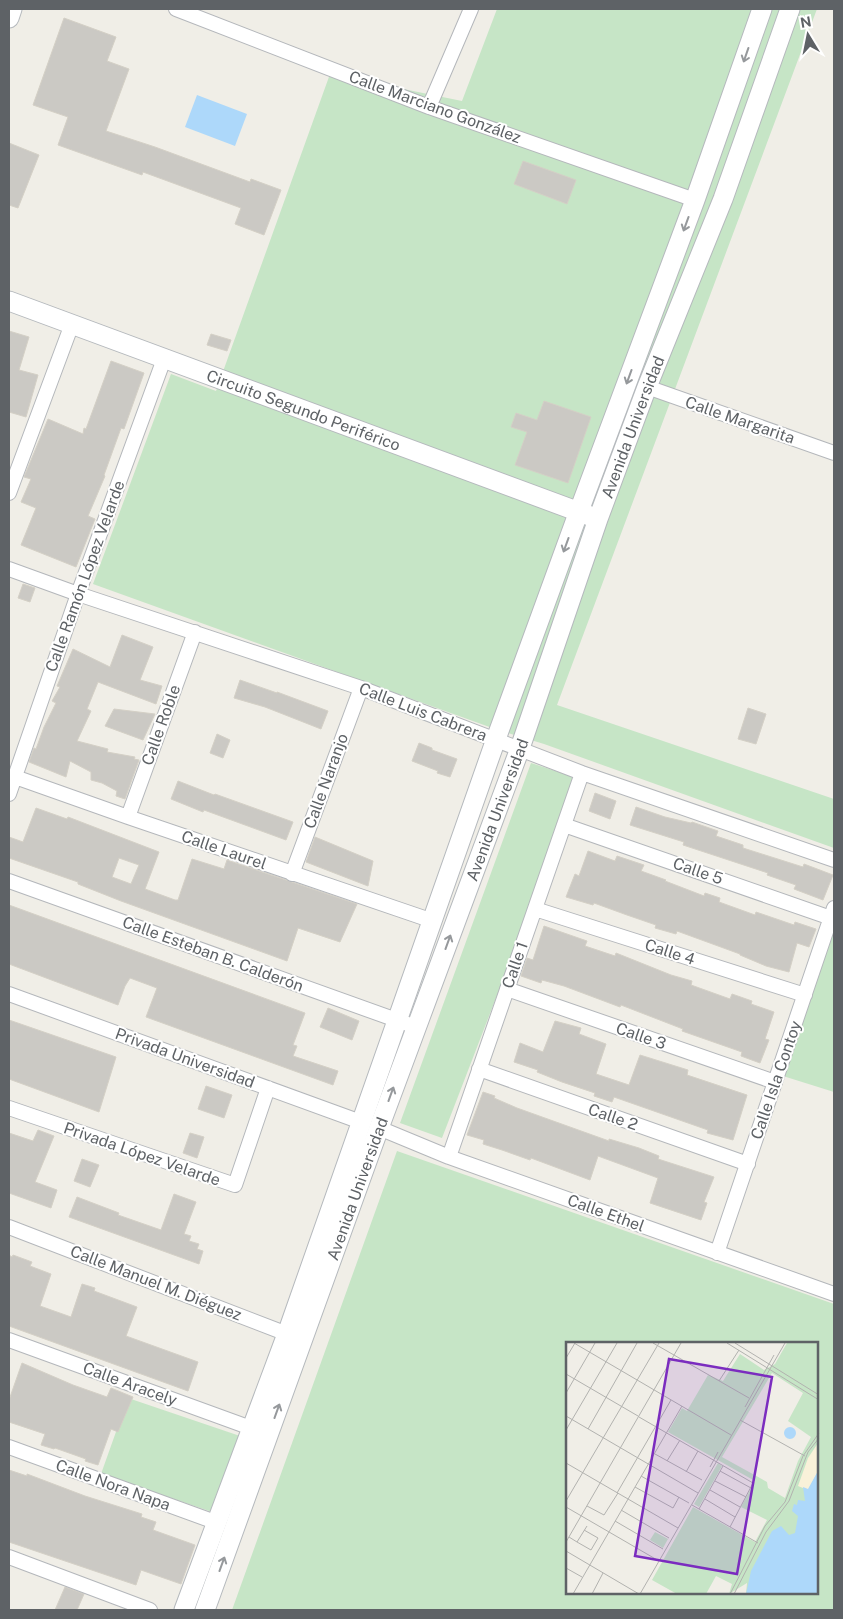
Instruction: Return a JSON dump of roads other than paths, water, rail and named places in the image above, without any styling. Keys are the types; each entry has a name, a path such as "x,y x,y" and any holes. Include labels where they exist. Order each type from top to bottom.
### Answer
{"main road":[{"path":"9,18 12,9"},
{"name":"Avenida Universidad","path":"206,1610 295,1337 349,1184 361,1122 496,739 695,200 762,9"},
{"name":"Avenida Universidad","path":"349,1184 379,1128 519,750 598,519 646,387 723,199 790,9"},
{"name":"Circuito Segundo Periférico","path":"9,301 598,519"},
{"name":"Avenida Universidad","path":"184,1610 218,1523 251,1428 295,1337"}],"street":[{"name":"Calle Marciano González","path":"176,9 429,107 695,200"},
{"path":"429,107 472,9"},
{"path":"9,493 72,324"},
{"name":"Calle Ramón López Velarde","path":"9,794 78,594 164,359"},
{"name":"Calle Margarita","path":"646,387 834,453"},
{"name":"Calle Luis Cabrera","path":"9,569 78,594 361,688 582,773 834,860"},
{"name":"Calle Roble","path":"128,817 195,632"},
{"name":"Calle Naranjo","path":"292,874 361,688"},
{"name":"Calle 1","path":"449,1157 582,773"},
{"name":"Calle Laurel","path":"15,776 292,874 433,921"},
{"name":"Calle 5","path":"564,825 833,913"},
{"name":"Calle Esteban B. Calderón","path":"9,881 416,1027"},
{"name":"Calle 4","path":"535,908 805,995"},
{"name":"Calle Isla Contoy","path":"718,1253 833,913"},
{"name":"Calle 3","path":"507,990 776,1082"},
{"name":"Privada Universidad","path":"9,994 361,1122"},
{"name":"Calle 2","path":"479,1069 748,1164"},
{"name":"Privada López Velarde","path":"9,1108 236,1185 268,1088"},
{"name":"Calle Ethel","path":"379,1128 449,1157 834,1294"},
{"name":"Calle Manuel M. Diéguez","path":"9,1227 295,1337"},
{"name":"Calle Aracely","path":"9,1340 251,1428"},
{"name":"Calle Nora Napa","path":"9,1446 218,1523"},
{"path":"9,1558 150,1610"}],"water":[{"path":"197,95 247,114 235,146 185,127"}]}
